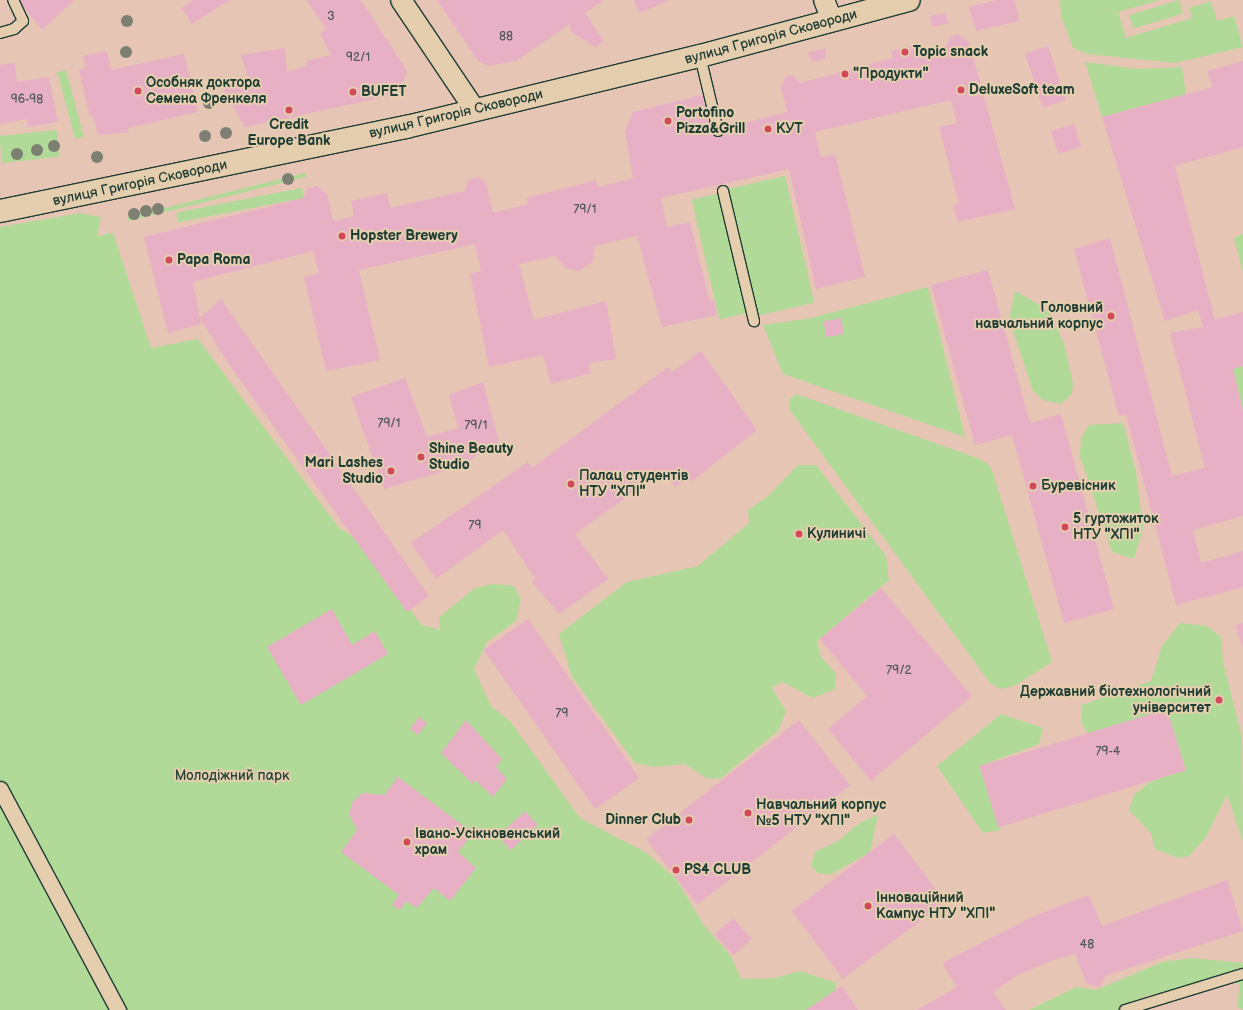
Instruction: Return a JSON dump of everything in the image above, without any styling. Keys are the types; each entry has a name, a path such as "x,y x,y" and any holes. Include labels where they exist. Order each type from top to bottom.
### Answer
{"main road":[{"name":"вулиця Григорія Сковороди","path":"0,211 109,191 474,110 700,56 909,0"}],"street":[{"path":"401,0 474,110"},
{"path":"824,0 832,20"},
{"path":"0,789 118,1010"}],"lane":[{"path":"0,33 14,29 22,21 21,10 14,0"},
{"path":"700,56 718,131"},
{"path":"723,191 754,321"},
{"path":"1125,1010 1243,974"}],"green space":[{"path":"1060,0 1160,0 1118,12 1126,38 1192,18 1189,8 1211,1 1217,21 1234,16 1243,47 1175,63 1087,54 1073,48 1061,16"},
{"path":"1179,0 1183,13 1133,29 1129,15"},
{"path":"1085,62 1138,69 1182,67 1186,94 1102,117"},
{"path":"66,70 84,137 75,139 57,72"},
{"path":"57,130 60,157 2,163 0,136"},
{"path":"305,173 306,177 128,221 127,217"},
{"path":"785,176 814,303 758,316 728,189"},
{"path":"302,188 304,198 178,222 176,212"},
{"path":"721,193 749,313 719,320 692,200"},
{"name":"Молодіжний парк","path":"80,213 101,217 97,236 113,233 151,348 198,339 339,528 351,535 422,625 440,630 439,617 475,588 493,584 514,586 521,599 516,621 487,642 474,669 491,706 510,721 580,818 647,853 676,879 703,924 731,956 741,979 775,978 800,971 837,983 830,1010 0,1010 0,227"},
{"path":"1243,234 1243,272 1234,238"},
{"path":"928,287 965,437 783,374 763,325 811,318"},
{"path":"1015,291 1048,310 1064,343 1073,384 1072,394 1061,404 1043,400 1033,391 1009,318"},
{"path":"1243,366 1243,410 1233,369"},
{"path":"796,394 980,459 991,467 1052,662 1014,686 1001,689 990,683 789,409 790,399"},
{"path":"1123,423 1136,472 1143,528 1134,559 1112,552 1080,456 1081,438 1089,425"},
{"path":"798,465 816,465 886,556 889,580 817,641 821,657 836,673 835,689 813,698 782,682 772,688 786,711 778,731 720,779 706,778 685,764 654,767 635,763 572,677 559,634 627,582 698,566 749,523 748,510 767,497"},
{"path":"1180,623 1207,626 1221,637 1223,662 1242,737 1243,841 1227,795 1206,837 1189,856 1178,858 1155,849 1151,833 1129,810 1134,795 1150,782 1186,770 1167,710 1089,735 1082,724 1082,705 1151,681 1162,646"},
{"path":"1001,714 1043,728 1039,744 980,766 1001,830 983,833 937,766"},
{"path":"878,815 870,852 832,874 819,874 811,866 815,852 838,841 861,822"},
{"path":"1192,958 1243,963 1243,1010 1237,1007 1240,985 1228,976 1143,997 1126,1004 1123,1010 1029,1010 1076,987 1096,990 1162,962"}],"building":[{"path":"18,0 74,0 42,30"},
{"path":"194,0 230,0 192,24 182,8"},
{"path":"306,0 361,0 407,71 399,94 245,127 221,86 249,81 241,55 285,48 287,72 307,66 306,61 331,55 320,34 326,29"},
{"path":"437,0 604,0 585,13 604,41 595,47 571,32 570,24 516,61 489,66 478,61"},
{"path":"634,0 670,0 639,13"},
{"path":"997,0 1015,0 1019,21 976,31 969,7"},
{"path":"946,13 948,24 932,27 930,16"},
{"path":"958,34 969,42 1015,209 958,222 953,205 959,204 939,127 957,123 951,100 815,132 821,157 835,154 865,277 816,289 789,169 661,198 667,227 690,222 710,301 714,300 717,315 662,327 637,236 595,246 593,262 579,271 565,268 556,256 519,264 534,320 606,301 616,359 589,363 591,373 551,384 543,355 489,367 470,274 481,271 475,244 359,270 380,360 326,371 304,277 319,273 313,251 193,282 201,324 168,333 144,237 304,198 308,188 317,186 327,194 333,221 354,216 351,201 387,193 390,208 465,191 468,180 479,177 486,183 493,213 528,204 526,198 596,180 598,187 633,178 625,131 633,112 702,95 711,132 787,112 781,87 786,76 793,75 800,83 893,58 891,51 915,45 916,52 947,45 950,37"},
{"path":"1048,46 1066,100 1043,108 1025,53"},
{"path":"826,48 825,59 815,62 810,59 808,53"},
{"name":"Особняк доктора Семена Френкеля","path":"107,51 111,70 184,54 198,112 128,128 129,132 98,135 93,116 90,117 79,70 86,68 83,56"},
{"name":"Головний навчальний корпус","path":"1243,61 1243,147 1175,166 1215,320 1243,312 1243,366 1233,369 1243,410 1243,516 1193,530 1201,563 1243,551 1243,587 1176,605 1126,414 1119,416 1074,249 1110,238 1172,476 1205,468 1170,333 1203,327 1198,310 1165,321 1102,117 1213,87 1207,71"},
{"path":"15,63 17,82 49,77 58,122 28,127 27,119 0,124 0,65"},
{"path":"1074,124 1081,147 1058,154 1051,131"},
{"name":"5 гуртожиток НТУ \"ХПІ\"","path":"988,270 1030,423 1061,414 1114,609 1064,623 1012,435 975,445 931,285"},
{"path":"221,299 429,596 407,612 228,363 200,318"},
{"path":"841,318 844,334 826,337 823,321"},
{"name":"Палац студентів НТУ \"ХПІ\"","path":"701,351 757,430 691,482 688,478 675,487 663,471 575,534 608,579 559,614 532,582 536,580 503,530 436,579 411,543 528,462 532,468 668,367 672,372"},
{"path":"405,378 427,437 458,428 449,395 483,382 499,443 458,467 384,489 351,397"},
{"path":"881,588 972,696 871,781 828,729 867,696 820,639"},
{"path":"332,609 352,645 375,631 388,654 301,705 267,647"},
{"path":"528,619 639,778 595,809 484,650"},
{"path":"1243,623 1243,648 1235,625"},
{"path":"1167,709 1186,770 998,828 980,766"},
{"path":"419,717 427,723 418,735 410,729"},
{"path":"466,720 502,759 496,767 507,779 493,797 475,780 473,784 441,753"},
{"name":"Навчальний корпус №5 НТУ \"ХПІ\"","path":"799,720 850,785 697,905 646,839"},
{"name":"Івано-Усікновенський храм","path":"394,777 398,777 473,833 458,852 476,868 450,901 434,888 417,908 406,901 400,910 392,905 399,895 341,852 357,830 349,814 353,801 363,793 384,795 397,779"},
{"path":"525,811 538,825 511,850 498,836"},
{"name":"Інноваційний Кампус НТУ \"ХПІ\"","path":"894,834 945,902 843,979 792,911"},
{"path":"1227,880 1243,931 1105,976 1100,987 1087,984 1075,954 1051,961 1018,975 993,992 1006,1010 917,1010 957,987 942,963 1036,915 1089,895 1102,926"},
{"path":"733,918 752,939 733,956 714,935"},
{"path":"842,986 858,1010 806,1010"}],"place":[{"name":"Topic snack","path":"905,52"},
{"name":"\"Продукти\"","path":"845,74"},
{"name":"DeluxeSoft team","path":"961,90"},
{"name":"Особняк доктора Семена Френкеля","path":"138,91"},
{"name":"BUFET","path":"353,92"},
{"name":"Credit Europe Bank","path":"289,110"},
{"name":"Portofino Pizza&Grill","path":"668,121"},
{"name":"КУТ","path":"768,129"},
{"name":"Hopster Brewery","path":"342,236"},
{"name":"Papa Roma","path":"169,260"},
{"name":"Головний навчальний корпус","path":"1111,316"},
{"name":"Shine Beauty Studio","path":"421,457"},
{"name":"Mari Lashes Studio","path":"391,471"},
{"name":"Палац студентів НТУ \"ХПІ\"","path":"571,484"},
{"name":"Буревісник","path":"1033,486"},
{"name":"5 гуртожиток НТУ \"ХПІ\"","path":"1065,527"},
{"name":"Кулиничі","path":"799,534"},
{"name":"Державний біотехнологічний університет","path":"1219,700"},
{"name":"Навчальний корпус №5 НТУ \"ХПІ\"","path":"748,813"},
{"name":"Dinner Club","path":"689,820"},
{"name":"Івано-Усікновенський храм","path":"407,842"},
{"name":"PS4 CLUB","path":"676,870"},
{"name":"Інноваційний Кампус НТУ \"ХПІ\"","path":"868,906"}]}
